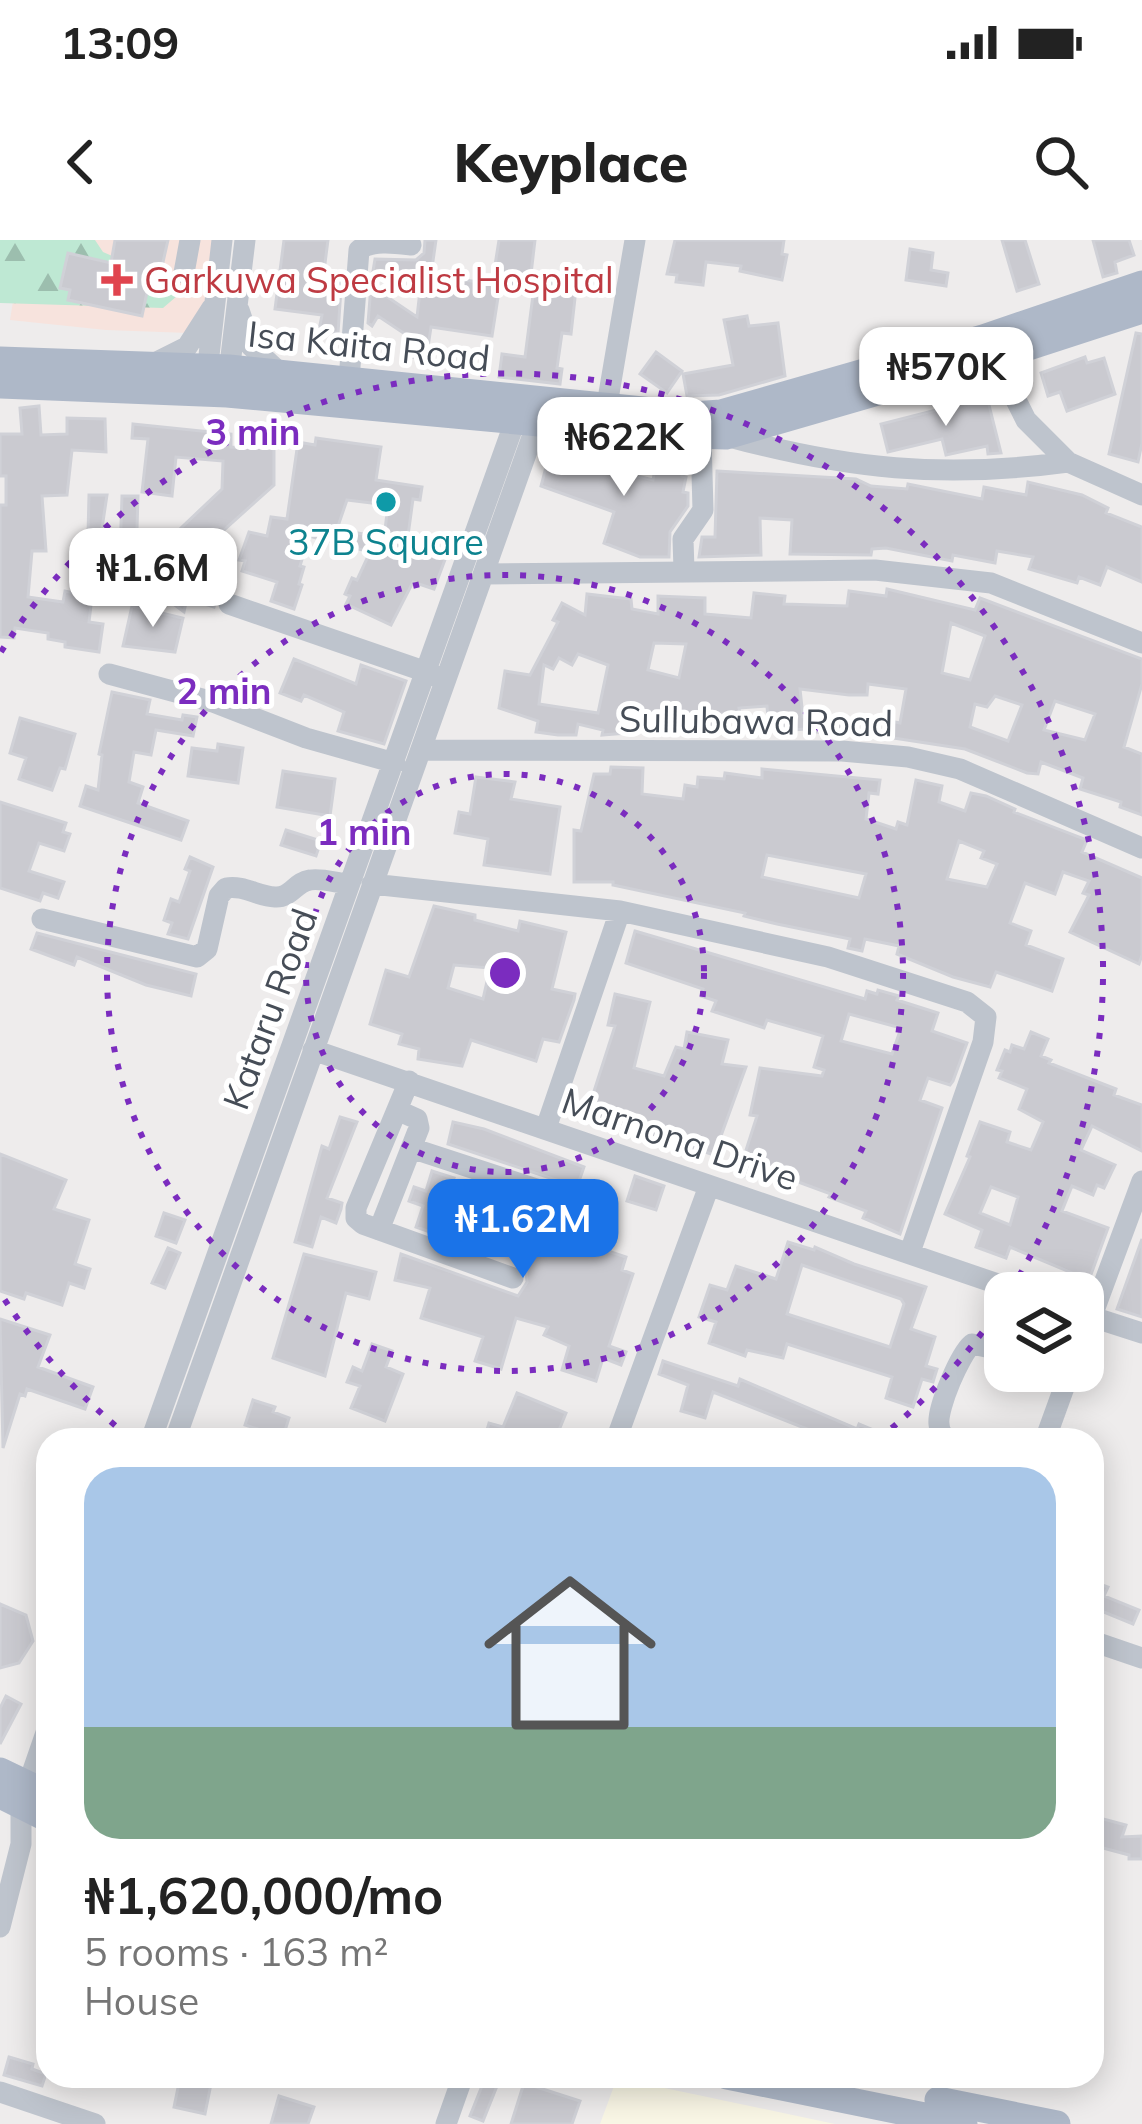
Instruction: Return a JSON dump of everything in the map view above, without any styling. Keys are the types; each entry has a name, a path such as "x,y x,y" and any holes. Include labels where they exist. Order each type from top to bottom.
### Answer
{"main road":[{"name":"Isa Kaita Road","path":"0,360 154,364 217,380 530,409 607,406 692,415 722,413 1136,299"},
{"name":"Isa Kaita Road","path":"0,385 217,380 280,373 713,436 995,358 1136,299"},
{"path":"787,2088 964,2124"},
{"path":"881,2088 1057,2124"}],"street":[{"path":"184,273 190,240"},
{"path":"222,240 228,301 251,346 280,373"},
{"path":"217,380 228,301 244,240"},
{"path":"607,406 635,240"},
{"path":"349,380 359,250 365,243 411,245"},
{"path":"154,364 187,347 228,301"},
{"path":"995,358 1027,420 1068,462 1142,495"},
{"name":"Kataru Road","path":"179,1428 314,1050 395,763 485,574 530,409"},
{"name":"Kataru Road","path":"156,1428 361,884 422,750 438,675 530,409"},
{"path":"684,570 683,539 703,511 713,436 813,460 889,469 1003,471 1068,462"},
{"path":"485,574 875,570 966,578 992,583 1142,643"},
{"path":"229,604 438,675"},
{"path":"109,674 213,702 305,738 395,763"},
{"name":"Sullubawa Road","path":"422,750 842,751 908,758 960,769 1142,848"},
{"path":"43,919 197,957 207,949 219,896 226,888 286,896 312,879 620,911 828,957 967,1002 986,1017 983,1042 910,1252"},
{"path":"546,1128 620,911"},
{"name":"Marnona Drive","path":"314,1050 984,1279"},
{"path":"409,1081 356,1208 356,1218 513,1278"},
{"path":"379,1230 419,1123 397,1110"},
{"path":"411,1148 570,1200"},
{"path":"376,1160 402,1171"},
{"path":"1104,1276 1142,1181"},
{"path":"620,1428 709,1186"},
{"path":"1104,1321 1142,1333"},
{"path":"940,1428 938,1419 963,1352 972,1344 984,1347"},
{"path":"1049,1428 1062,1392"},
{"path":"1104,1646 1142,1658"},
{"path":"0,1927 21,1844 28,1791"},
{"path":"446,2124 460,2088"},
{"path":"0,2092 94,2124"}],"shaded area":[{"name":"Garkuwa Specialist Hospital","path":"23,240 222,240 212,320 189,333 10,320"},
{"path":"613,2088 664,2088 835,2124 600,2124"}],"green space":[{"path":"0,240 95,240 103,252 170,281 177,296 163,308 0,303"}],"building":[{"path":"115,240 168,240 161,271 152,269 142,316 68,300 70,290 60,288 68,253 111,263"},
{"path":"284,240 328,240 324,271 342,274 338,333 319,330 322,315 275,309"},
{"path":"425,240 436,240 431,275 492,284 499,240 535,240 531,274 574,279 571,334 562,333 557,368 562,369 560,384 499,377 502,354 525,357 533,295 499,291 492,336 431,327 426,360 411,357 414,340 378,316 372,326 368,323 371,286 417,317 421,282 373,271 375,259 416,260 424,253"},
{"path":"675,240 784,240 782,254 787,255 782,280 740,271 741,266 706,262 703,285 676,282 677,275 667,274"},
{"path":"1002,240 1025,240 1039,284 1017,291"},
{"path":"1093,240 1129,240 1134,255 1115,262 1117,273 1103,277"},
{"path":"910,249 933,253 931,270 948,273 946,286 906,280"},
{"path":"747,316 749,326 778,323 785,376 719,395 687,396 683,374 733,365 724,320"},
{"path":"1136,333 1142,334 1138,462 1109,454"},
{"path":"656,352 682,371 667,393 640,374"},
{"path":"1085,357 1087,363 1104,358 1115,394 1067,411 1060,392 1048,396 1041,373"},
{"path":"987,397 1001,453 988,454 987,446 946,455 942,439 888,452 881,424"},
{"path":"39,406 41,435 67,434 67,418 105,419 106,452 72,450 67,495 42,496 46,551 32,551 28,597 63,602 65,591 92,597 89,622 103,624 99,652 65,647 65,642 48,639 48,633 15,628 14,638 0,637 0,505 6,505 6,476 0,476 0,434 22,434 20,408"},
{"path":"133,424 231,434 231,447 259,448 259,438 274,438 274,485 203,549 213,557 196,574 233,587 218,594 214,607 187,598 184,612 145,583 119,582 122,496 138,496 137,529 163,545 222,489 223,461 176,457 172,496 142,492 148,439 132,438"},
{"path":"316,438 381,447 376,480 422,487 420,500 413,499 407,543 446,557 434,589 413,582 391,625 346,604 352,578 357,580 370,552 309,536 294,609 271,601 277,582 242,571 245,561 239,560 249,532 267,536 271,517 287,519 298,442 315,445","holes":["347,500 388,505 384,538 337,529"]},
{"path":"552,444 653,480 664,458 684,463 683,492 688,493 688,506 670,532 669,557 640,557 604,543 614,512 541,486"},
{"path":"717,471 856,479 871,486 907,489 908,484 982,499 984,487 1026,495 1028,482 1082,495 1108,508 1106,513 1142,527 1142,582 1107,567 1100,585 1079,577 1077,583 1029,569 1033,557 997,551 995,563 953,555 952,561 886,548 872,549 871,555 790,554 792,520 760,518 761,555 699,557 702,537 715,537"},
{"path":"89,495 107,495 101,535 88,535"},
{"path":"887,589 975,610 980,598 1142,659 1142,684 1124,747 1142,754 1142,815 1120,807 1121,802 1080,789 1083,778 1041,762 1038,774 1027,773 965,749 887,737 890,721 900,723 906,689 868,684 867,695 849,695 800,689 803,717 848,722 846,736 817,732 818,728 769,732 767,706 722,714 720,730 705,728 704,736 627,727 626,733 602,735 603,730 578,724 576,735 536,732 538,721 499,708 505,671 530,675 558,622 553,620 562,603 585,615 587,594 631,599 632,609 658,614 658,596 705,598 705,614 751,618 754,593 785,596 784,604 847,606 849,591 886,596","holes":["951,623 985,636 970,680 942,673","654,643 686,644 679,678 648,670","578,654 608,665 598,713 539,704 544,665 553,669 559,658 572,665","995,696 1022,705 1008,741 970,727 975,704 987,707","1055,701 1095,714 1085,740 1044,730"]},
{"path":"132,606 183,618 175,652 123,646"},
{"path":"294,659 356,684 361,665 406,681 384,744 338,731 344,712 304,695 301,701 280,693"},
{"path":"112,692 150,700 147,714 182,720 183,715 197,717 193,736 156,730 151,755 134,752 129,782 143,787 138,803 188,821 181,840 80,806 86,786 98,790 99,754"},
{"path":"20,718 75,734 65,769 60,768 52,790 19,779 26,758 10,753"},
{"path":"218,744 243,748 238,783 188,776 192,748 217,751"},
{"path":"611,767 643,768 642,794 683,799 685,785 697,787 698,777 724,779 725,773 762,778 762,769 880,780 878,794 869,793 866,819 896,829 898,822 907,825 916,780 942,786 939,802 965,811 971,793 986,796 1087,840 1082,852 1142,878 1139,964 1070,932 1089,895 1083,893 1089,881 1063,872 1055,894 1025,883 1010,923 1031,931 1026,945 1063,959 1052,991 996,972 990,987 897,954 899,946 865,939 862,951 848,948 850,939 745,913 613,882 574,882 574,830 581,831 594,774 610,774","holes":["959,841 984,851 981,858 997,864 987,887 947,879","767,855 866,874 859,898 762,877"]},
{"path":"283,771 335,779 330,816 277,807"},
{"path":"476,777 515,782 511,799 560,807 550,874 484,865 488,839 455,833 459,812 470,814"},
{"path":"0,802 66,823 63,832 70,834 64,851 39,843 29,871 64,882 58,898 43,893 40,901 0,888"},
{"path":"286,830 321,841 316,856 281,845"},
{"path":"190,857 213,867 188,939 168,934 172,923 164,920 171,899 179,902"},
{"path":"434,906 518,931 520,921 566,932 552,989 575,994 559,1042 543,1039 536,1061 471,1040 462,1066 418,1059 419,1049 399,1044 402,1034 370,1024 386,970 409,977","holes":["454,965 490,968 483,999 448,988"]},
{"path":"635,931 865,999 867,991 877,994 878,990 938,1013 932,1031 967,1043 950,1085 928,1078 920,1100 942,1108 900,1234 863,1218 866,1211 782,1176 780,1181 752,1172 751,1177 738,1175 757,1116 750,1115 760,1068 822,1076 824,1070 814,1067 823,1036 767,1020 764,1028 712,1011 716,1001 701,996 703,989 626,963","holes":["849,1014 901,1028 892,1054 841,1041"]},
{"path":"37,933 196,974 191,996 146,985 77,957 74,965 31,949"},
{"path":"615,994 650,1002 634,1068 664,1076 676,1047 684,1049 687,1032 728,1040 722,1064 746,1067 714,1155 665,1138 662,1146 649,1140 652,1134 646,1131 587,1113 615,1026 608,1025"},
{"path":"1031,1032 1048,1039 1041,1056 1049,1063 1116,1089 1114,1095 1142,1105 1142,1151 1092,1126 1081,1150 1115,1165 1104,1188 1097,1185 1093,1195 1072,1186 1062,1211 1108,1228 1092,1272 1070,1272 1010,1247 1006,1258 976,1247 982,1230 945,1214 980,1122 1010,1132 1007,1142 1031,1150 1043,1122 1019,1109 1027,1089 999,1078 1002,1071 997,1070 1012,1045 1024,1049","holes":["991,1187 1018,1197 1010,1225 980,1213"]},
{"path":"340,1117 357,1122 327,1198 342,1203 341,1209 336,1223 321,1217 312,1247 295,1242 322,1146 329,1149"},
{"path":"453,1122 584,1167 577,1187 448,1144"},
{"path":"0,1154 66,1180 54,1209 89,1220 75,1264 90,1269 84,1288 69,1283 62,1305 26,1293 24,1299 0,1291"},
{"path":"432,1171 454,1178 448,1193 510,1214 515,1198 566,1214 560,1235 626,1257 622,1270 633,1274 609,1346 626,1352 621,1365 603,1358 596,1381 562,1370 569,1346 544,1335 548,1327 516,1318 501,1369 475,1361 483,1337 421,1318 430,1288 395,1280 401,1254 518,1296 527,1282 532,1252 450,1224 447,1238 416,1227 423,1206 409,1201 414,1187 426,1191"},
{"path":"635,1176 664,1186 656,1210 627,1201"},
{"path":"164,1213 185,1220 176,1243 156,1236"},
{"path":"1142,1239 1142,1317 1117,1309"},
{"path":"788,1242 815,1247 926,1287 911,1329 935,1337 926,1366 937,1369 933,1382 922,1379 913,1407 886,1398 892,1377 787,1344 783,1358 747,1350 745,1356 709,1343 716,1322 699,1317 710,1285 727,1290 736,1266 776,1279","holes":["802,1265 904,1304 890,1347 787,1314"]},
{"path":"168,1248 180,1253 165,1288 152,1283"},
{"path":"304,1254 376,1272 369,1299 346,1293 325,1376 273,1358"},
{"path":"0,1319 50,1335 38,1367 93,1387 85,1409 27,1389 25,1396 20,1394 3,1448"},
{"path":"372,1344 392,1351 386,1367 403,1374 385,1421 351,1408 360,1386 347,1382 353,1367 362,1371"},
{"path":"663,1361 738,1386 740,1379 855,1428 804,1428 713,1392 705,1418 681,1411 688,1385 659,1374"},
{"path":"517,1393 566,1413 560,1428 488,1428 489,1423 503,1427"},
{"path":"253,1400 289,1418 286,1428 245,1425"},
{"path":"1104,1596 1139,1610 1133,1624 1104,1612"},
{"path":"0,1604 26,1615 33,1641 19,1663 0,1668"},
{"path":"6,1696 21,1704 0,1744 0,1708"},
{"path":"1104,1819 1126,1825 1122,1837 1142,1836 1142,1859 1129,1859 1129,1855 1104,1848"},
{"path":"9,2057 33,2064 36,2084 4,2075"},
{"path":"178,2088 210,2088 205,2114 174,2107"},
{"path":"481,2088 496,2088 483,2121 470,2116"},
{"path":"522,2088 540,2088 580,2101 572,2124 511,2124"},
{"path":"279,2096 314,2107 308,2124 271,2124"}],"place":[{"name":"Garkuwa Specialist Hospital","path":"117,280"},
{"name":"37B Square","path":"386,502"}]}
